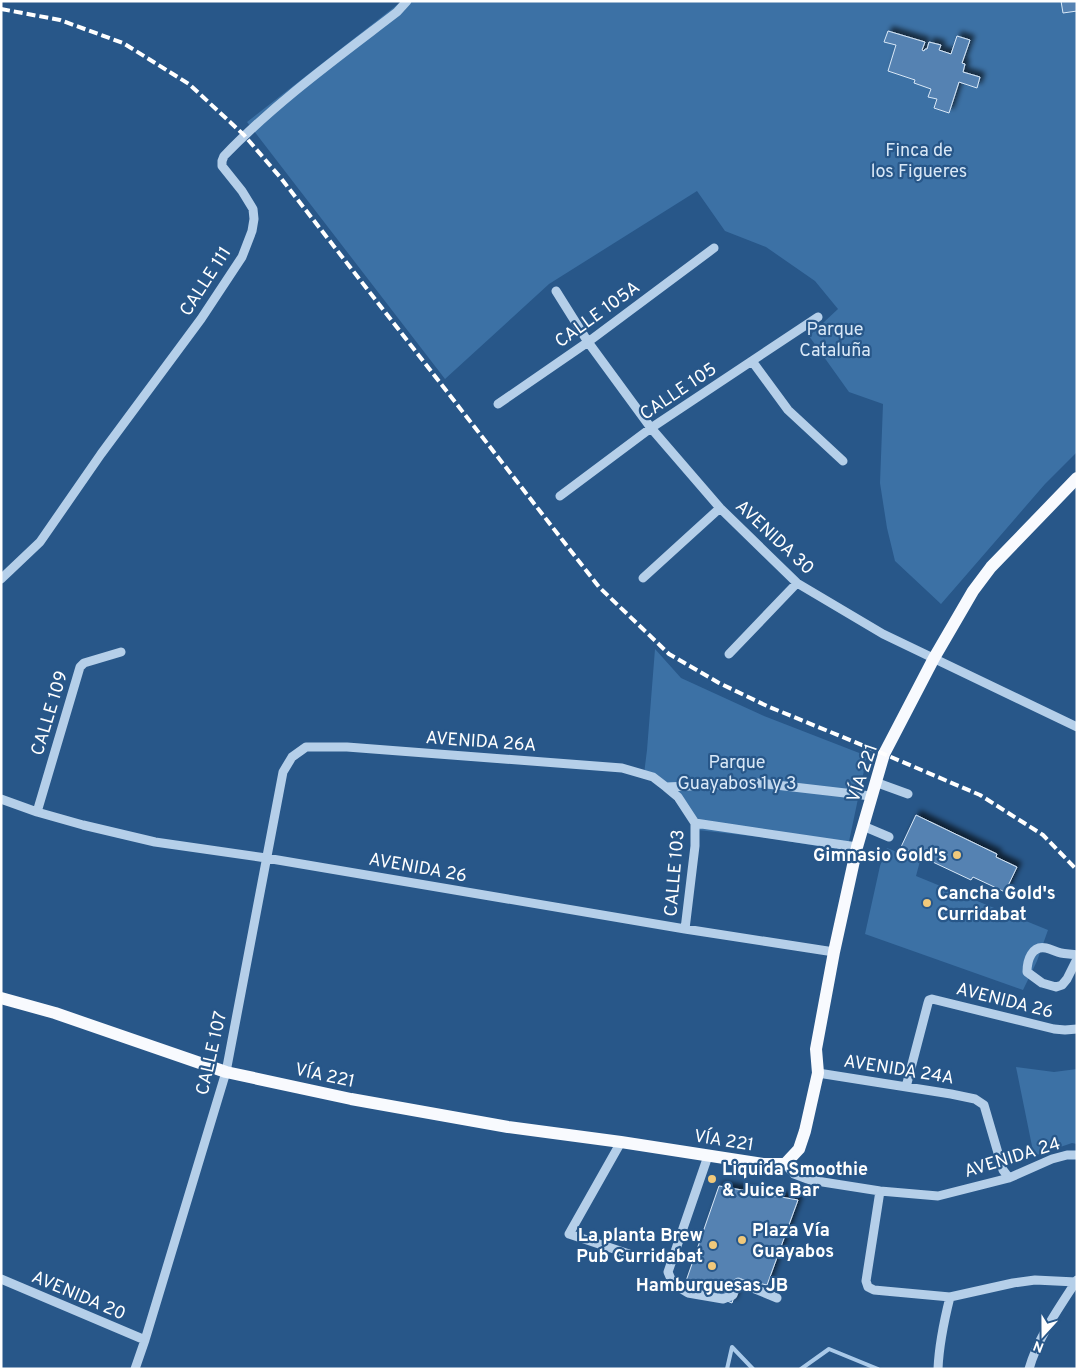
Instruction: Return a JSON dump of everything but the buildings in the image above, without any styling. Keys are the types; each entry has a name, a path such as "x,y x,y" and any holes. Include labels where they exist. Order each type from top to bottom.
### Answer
{"main road":[{"name":"VÍA 221","path":"1,998 55,1013 226,1072 351,1099 508,1127 764,1164 785,1164 799,1149 805,1131 818,1072 816,1049 834,952 857,847 884,754 934,658 973,591 991,567 1077,478"}],"street":[{"name":"CALLE 111","path":"1,579 40,542 101,454 201,319 242,257 252,231 253,209 242,191 222,166 224,156 244,134 314,75 397,12 407,1"},
{"name":"CALLE 105A","path":"498,404 588,342 714,248"},
{"name":"AVENIDA 30","path":"556,292 588,342 651,428 720,508 797,583 883,634 1077,727"},
{"name":"CALLE 105","path":"560,496 651,428 818,317"},
{"path":"752,360 788,410 843,461"},
{"path":"643,578 720,508"},
{"path":"729,654 797,583"},
{"name":"CALLE 109","path":"37,812 80,667 84,662 121,652"},
{"name":"AVENIDA 26A","path":"306,747 347,747 622,768 653,777"},
{"name":"CALLE 107","path":"135,1369 226,1072 283,772 292,757 306,747"},
{"name":"CALLE 103","path":"653,777 678,796 695,823 695,846 685,929"},
{"path":"875,782 908,794"},
{"path":"666,787 759,783 871,796"},
{"name":"AVENIDA 26","path":"1,798 37,812 155,842 266,858 685,929 834,952"},
{"path":"695,823 857,847"},
{"path":"863,826 889,837"},
{"path":"1038,948 1045,948 1077,957 1067,979 1062,985 1056,987 1042,983 1027,972 1030,957 1034,950 1038,948"},
{"name":"AVENIDA 26","path":"906,1087 929,1000 932,999 1054,1028 1065,1030 1077,1029"},
{"name":"AVENIDA 24A","path":"818,1072 975,1099 984,1106 1003,1170 1009,1178"},
{"path":"621,1142 569,1234 629,1254"},
{"name":"AVENIDA 24","path":"785,1164 794,1174 810,1180 880,1191 938,1196 1009,1178 1052,1159 1077,1155"},
{"path":"708,1156 668,1272 673,1284 688,1293 723,1299 733,1295 738,1282 777,1298"},
{"path":"880,1191 866,1281 868,1286 874,1290 950,1297 1035,1280 1076,1281"},
{"name":"AVENIDA 20","path":"1,1279 145,1340"},
{"path":"1029,1369 1048,1326 1076,1281"},
{"path":"938,1369 939,1346 950,1297"}],"green space":[{"name":"Finca de los Figueres","path":"402,1 1077,1 1077,452 1045,484 941,604 895,561 887,528 880,483 883,404 849,392 809,336 838,309 815,281 766,247 725,231 697,191 549,284 445,379 247,122"},
{"name":"Parque Guayabos 1 y 3","path":"655,649 681,678 764,716 867,756 847,851 769,838 698,830 681,801 644,774"},
{"name":"Cancha Gold's Curridabat","path":"887,848 920,861 916,876 1048,930 1037,961 1023,990 865,934 880,866"},
{"path":"1016,1067 1054,1072 1077,1069 1077,1144 1072,1143 1034,1156"}],"waterway":[{"path":"727,1369 732,1347 753,1369"},
{"path":"801,1369 829,1349 878,1369"}],"railway":[{"path":"1,9 60,20 123,43 189,84 244,135 280,177 599,587 669,654 719,683 767,706 980,795 1043,835 1077,870"}],"place":[{"name":"Gimnasio Gold's","path":"957,855"},
{"name":"Cancha Gold's Curridabat","path":"927,903"},
{"name":"Liquida Smoothie & Juice Bar","path":"712,1179"},
{"name":"Plaza Vía Guayabos","path":"742,1240"},
{"name":"La planta Brew Pub Curridabat","path":"713,1245"},
{"name":"Hamburguesas JB","path":"712,1266"}],"park label":[{"name":"Parque Cataluña","path":"835,339"}]}
